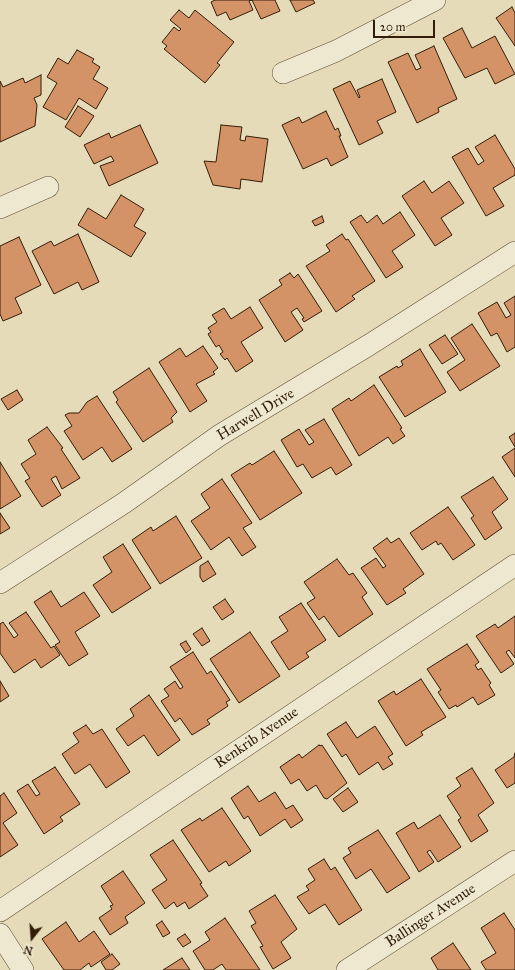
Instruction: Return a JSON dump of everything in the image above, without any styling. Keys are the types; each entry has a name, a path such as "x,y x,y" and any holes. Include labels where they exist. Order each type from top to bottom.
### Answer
{"street":[{"path":"283,73 336,51 435,0"},
{"path":"0,208 48,187"},
{"name":"Harwell Drive","path":"0,583 72,538 220,436 356,353 515,252"},
{"name":"Renkrib Avenue","path":"0,911 515,565"},
{"name":"Ballinger Avenue","path":"347,970 515,861"},
{"path":"0,934 23,970"}],"building":[{"path":"215,0 252,0 249,1 253,10 230,20 226,12 217,16 211,2"},
{"path":"252,0 275,0 280,11 261,19"},
{"path":"290,0 313,0 315,3 296,12"},
{"path":"512,7 515,13 515,46 496,18"},
{"path":"179,10 189,18 195,10 234,42 217,63 220,65 205,83 164,49 167,46 162,42 174,27 179,31 181,29 170,20"},
{"path":"462,28 472,48 495,36 515,74 495,84 487,68 465,78 443,38"},
{"path":"434,46 457,99 438,108 439,112 417,123 388,62 408,53 416,70 421,68 415,55"},
{"path":"77,50 94,59 92,62 100,67 93,79 108,88 96,109 79,98 66,120 43,107 57,83 47,77 58,58 68,64"},
{"path":"41,75 41,95 34,98 37,105 35,126 0,142 0,81 3,87 23,78 25,83"},
{"path":"382,79 396,112 377,121 383,133 359,145 333,89 350,81 359,98 360,97 357,90"},
{"path":"78,106 94,116 80,137 65,127"},
{"path":"326,111 335,130 338,128 341,136 339,136 348,157 331,166 327,158 303,169 282,125 299,117 302,123"},
{"path":"140,125 158,163 109,186 100,166 114,161 111,156 94,164 84,145 109,133 111,138"},
{"path":"221,125 242,127 240,140 245,141 246,136 268,139 262,182 241,179 240,189 213,185 204,161 216,162"},
{"path":"495,135 515,169 515,175 493,188 504,206 486,216 452,157 468,148 478,165 484,161 475,147"},
{"path":"424,181 432,193 449,181 464,203 441,218 452,235 435,246 402,196"},
{"path":"121,195 144,209 134,226 146,233 131,257 78,225 88,208 106,219"},
{"path":"400,212 415,235 392,251 403,267 386,278 350,222 361,215 367,223 377,215 383,224"},
{"path":"322,216 324,222 315,226 312,221"},
{"path":"78,234 99,282 82,290 78,282 54,294 32,251 51,241 54,246"},
{"path":"342,234 346,240 348,239 375,281 352,296 355,299 336,312 306,266 330,251 326,245"},
{"path":"19,237 41,285 15,298 22,313 3,321 0,314 0,246"},
{"path":"290,273 294,278 298,274 322,311 304,322 302,319 304,318 297,308 291,312 303,330 285,342 259,300 282,285 279,280"},
{"path":"515,296 515,347 507,352 497,333 491,336 478,313 497,302 506,318 511,315 504,303"},
{"path":"250,307 263,328 241,342 253,361 236,372 227,358 225,360 220,354 223,352 219,345 216,347 208,334 211,332 208,328 217,322 212,315 224,308 231,319"},
{"path":"472,324 500,366 460,391 447,372 465,360 451,338"},
{"path":"445,335 458,354 442,364 429,345"},
{"path":"203,346 218,368 213,372 215,374 196,384 207,401 190,412 159,362 180,348 186,357"},
{"path":"420,349 446,392 405,417 379,377 397,366 398,368 403,365 401,361"},
{"path":"149,368 177,412 171,418 173,422 143,442 116,402 118,400 113,392"},
{"path":"374,385 402,428 400,429 405,436 393,444 388,437 359,456 332,409 349,398 351,401"},
{"path":"17,390 23,400 8,410 1,399"},
{"path":"97,396 132,449 112,462 102,447 83,460 64,431 72,426 65,415 69,413 79,413 87,402"},
{"path":"324,419 352,465 336,475 331,467 312,478 303,464 297,467 281,440 299,429 309,445 314,442 305,430"},
{"path":"47,427 63,448 61,449 80,478 62,489 56,476 51,479 61,495 42,507 25,481 30,478 21,464 36,454 28,440"},
{"path":"515,433 515,447 509,437"},
{"path":"515,448 515,477 502,457"},
{"path":"274,451 302,493 260,520 231,475 250,463 252,465"},
{"path":"0,462 21,496 0,509"},
{"path":"493,477 508,499 492,512 502,528 485,540 471,518 474,516 461,497"},
{"path":"222,479 252,523 243,528 256,547 242,556 229,537 211,550 191,521 210,508 201,494"},
{"path":"448,507 475,545 453,560 441,543 438,545 436,541 422,550 410,533"},
{"path":"0,513 10,528 0,534"},
{"path":"176,516 202,558 160,584 132,540 151,527 153,531"},
{"path":"387,538 391,543 399,538 424,574 403,589 406,593 387,605 361,568 376,558 383,568 386,566 373,548"},
{"path":"123,544 151,588 112,613 93,585 112,572 103,557"},
{"path":"337,559 349,575 353,573 367,593 362,597 373,614 339,637 324,616 319,620 307,603 315,598 304,582"},
{"path":"208,561 216,574 203,582 200,577 200,566"},
{"path":"51,591 61,607 84,592 100,616 75,632 88,654 69,666 55,645 60,642 34,602"},
{"path":"225,599 234,612 222,620 213,607"},
{"path":"301,603 326,640 306,653 309,657 289,670 271,642 288,631 279,617"},
{"path":"26,612 51,648 54,646 60,655 41,668 35,659 14,673 0,653 0,624 3,622 14,638 18,635 9,623"},
{"path":"515,616 515,658 509,650 506,652 514,664 501,673 476,636 495,624 498,628"},
{"path":"202,628 210,641 202,646 193,634"},
{"path":"250,632 280,676 239,703 210,659"},
{"path":"186,641 191,649 186,653 180,644"},
{"path":"467,644 479,662 475,665 478,670 481,668 491,683 489,685 495,695 478,705 473,697 457,707 456,705 449,709 438,692 441,690 427,669"},
{"path":"193,652 207,674 211,671 230,700 226,702 228,706 207,720 210,724 192,735 180,718 175,722 161,701 169,696 164,689 175,681 180,689 183,687 170,667"},
{"path":"421,679 446,717 421,732 423,735 406,746 378,701 394,691 396,695"},
{"path":"0,681 9,696 0,702"},
{"path":"149,695 180,740 158,756 144,735 128,746 116,729 134,716 130,709"},
{"path":"346,722 357,738 375,726 393,754 388,757 393,764 383,770 378,762 359,775 346,754 342,757 327,734"},
{"path":"86,725 93,734 102,729 130,772 106,788 90,764 75,774 62,754 79,742 73,733"},
{"path":"319,745 322,745 347,783 327,799 324,798 316,785 307,791 299,779 291,784 280,767 299,754 302,758"},
{"path":"515,753 515,783 507,788 495,770 514,757"},
{"path":"55,767 80,804 60,817 63,821 44,834 17,791 28,784 36,796 40,794 32,781"},
{"path":"472,768 494,803 478,815 488,831 471,842 458,820 461,818 447,796 461,786 456,778"},
{"path":"248,786 259,802 275,792 286,809 293,805 303,820 291,828 285,819 260,836 248,816 244,819 231,798"},
{"path":"348,788 358,802 343,812 333,799"},
{"path":"4,793 17,813 3,823 18,845 0,857 0,796"},
{"path":"222,808 251,851 229,866 226,861 209,872 181,830 200,818 202,821"},
{"path":"440,815 461,847 438,862 430,850 427,852 434,862 419,872 396,833 414,822 418,829"},
{"path":"378,830 410,878 387,893 371,869 356,879 343,858 351,853 348,848"},
{"path":"173,840 202,883 200,884 208,896 189,909 185,902 177,907 174,902 165,909 152,890 167,880 150,855"},
{"path":"324,859 331,870 335,867 362,910 339,925 325,904 309,914 297,897 309,890 306,886 315,880 308,869"},
{"path":"123,871 145,903 125,917 128,923 110,935 99,918 112,909 110,906 113,905 101,886"},
{"path":"275,895 297,929 281,942 291,958 273,969 260,947 263,946 251,926 256,923 249,911"},
{"path":"504,913 515,930 515,970 486,970 481,962 496,953 481,928"},
{"path":"225,918 260,970 226,970 222,964 213,970 205,970 193,951 210,940 205,932"},
{"path":"162,921 170,933 163,937 156,925"},
{"path":"66,922 79,942 94,931 110,954 91,967 89,963 80,970 64,970 42,939"},
{"path":"185,934 191,942 183,947 177,939"},
{"path":"453,943 471,970 438,970 431,958"},
{"path":"112,954 120,964 112,970 106,970 101,962"},
{"path":"182,958 190,970 163,970"}]}
